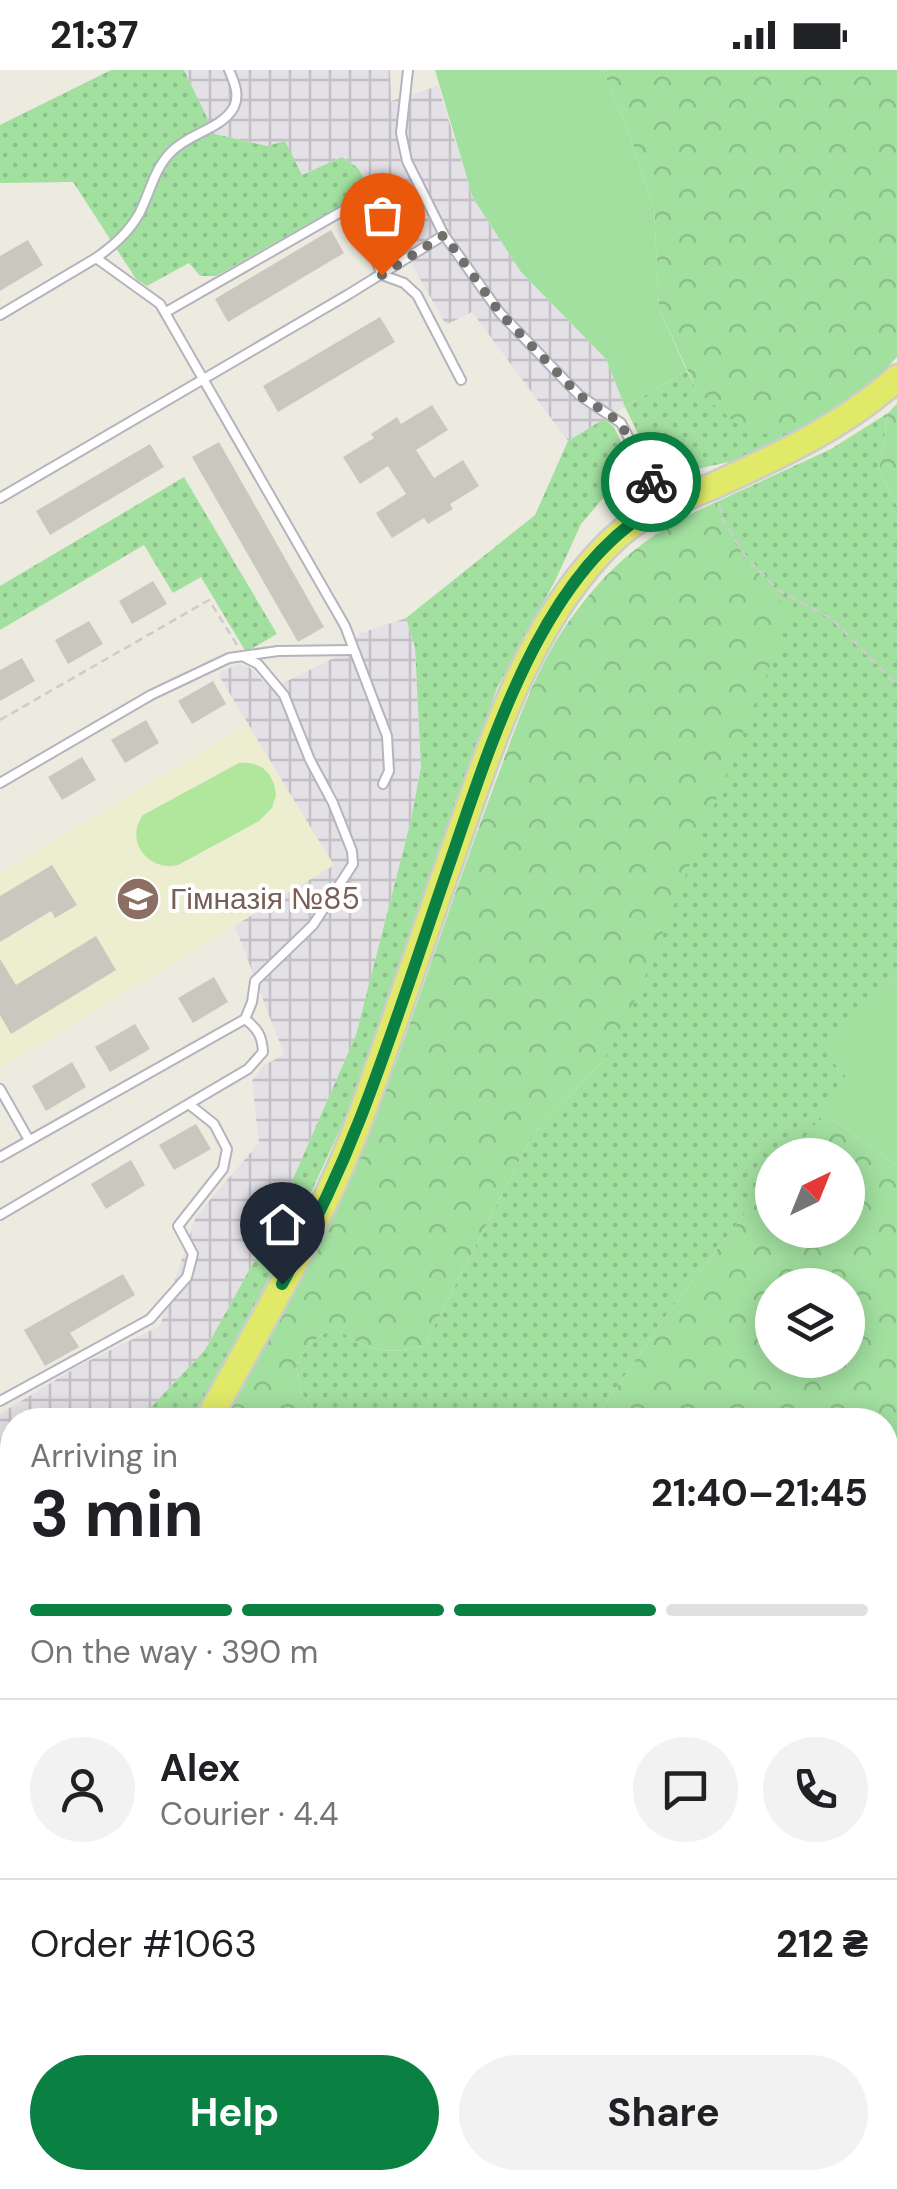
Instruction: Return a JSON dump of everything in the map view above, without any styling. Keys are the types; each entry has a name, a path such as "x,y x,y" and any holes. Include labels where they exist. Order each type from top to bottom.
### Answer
{"main road":[{"path":"215,1408 300,1251 359,1120 515,686 564,597 600,553 645,513 823,433 878,396 897,378"}],"lane":[{"path":"0,315 122,239 168,154 183,140 220,122 236,104 238,96 229,70"},
{"path":"408,70 401,133 407,161 444,235 500,313 579,395 620,422 663,504"},
{"path":"166,312 352,205 382,275 404,283 417,295 461,380"},
{"path":"0,498 444,235"},
{"path":"96,258 137,285 166,312 345,626 388,736 389,771 382,784"},
{"path":"0,783 150,695 229,658 353,650"},
{"path":"0,1158 245,1019 256,981 288,945 313,925 353,864 352,851 333,803 310,760 284,695 258,664 244,657"},
{"path":"0,1215 259,1060 262,1040 245,1019"},
{"path":"0,1090 29,1140"},
{"path":"0,1401 150,1320 187,1277 193,1254 178,1226 223,1169 227,1148 214,1124 190,1104"}],"path":[{"path":"712,486 724,521 746,556 778,590 831,618 897,684"},
{"path":"0,720 209,600 244,657"}],"shaded area":[{"path":"184,70 390,70 391,101 438,86 473,198 521,272 606,359 625,407 568,441 472,312 446,325 358,168 342,157 301,175 267,146 215,134"},
{"path":"406,618 415,647 421,767 356,1035 268,1236 205,1350 150,1408 10,1408 80,1365 160,1326 196,1216 259,1143 252,1081 262,1067 284,1054 234,924 333,865 218,674 237,664 249,667 271,689 340,655 361,633"},
{"name":"Гімназія №85","path":"247,725 334,865 0,1069 0,873"}],"green space":[{"path":"111,70 184,70 215,134 267,146 285,141 302,175 342,157 358,168 370,189 216,276 200,276 189,263 147,286 136,279 73,182 0,183 0,125"},
{"path":"435,70 603,70 654,207 659,309 687,371 625,407 606,359 521,272 473,198"},
{"path":"603,70 897,70 897,357 870,386 804,433 749,434 697,391 659,309 654,207"},
{"path":"687,371 697,391 804,433 753,457 696,469 646,450 625,407"},
{"path":"897,404 897,506 879,472 888,413"},
{"path":"888,413 879,472 897,506 897,976 823,1049 852,1084 806,1138 755,1138 755,1201 670,1310 602,1408 312,1408 301,1392 296,1366 309,1344 334,1327 376,1349 424,1346 533,1134 603,1061 757,574 732,540 714,503 831,449"},
{"path":"604,419 614,427 636,473 631,484 604,497 581,524 497,688 346,1116 288,1243 199,1408 150,1408 205,1350 268,1236 356,1035 421,767 415,647 406,618 535,515 568,441"},
{"path":"184,477 277,634 246,652 201,577 173,593 144,545 0,630 0,586"},
{"path":"714,503 729,535 789,618 638,994 603,1061 533,1134 424,1346 376,1349 334,1327 309,1344 296,1366 301,1392 312,1408 230,1408 304,1274 358,1161 511,740 551,650 578,609 608,575 674,523"},
{"path":"239,763 260,766 275,787 272,808 259,821 178,865 157,864 142,852 136,834 143,815"},
{"path":"897,976 897,1166 865,1143 865,1138 858,1138 824,1113 852,1084 822,1049"},
{"path":"824,1113 858,1138 804,1138"},
{"path":"865,1143 897,1166 897,1408 602,1408 670,1310 755,1201 755,1248 865,1248"}],"building":[{"path":"331,230 344,253 228,322 215,299"},
{"path":"28,240 43,265 0,291 0,256"},
{"path":"380,317 395,342 278,412 263,386"},
{"path":"432,405 448,430 416,450 434,478 463,460 479,486 428,524 424,518 392,538 376,513 406,494 388,466 360,484 343,457 374,438 371,434 397,417 401,424"},
{"path":"219,442 324,627 298,642 192,457"},
{"path":"150,444 164,467 50,535 36,511"},
{"path":"153,581 167,604 132,624 119,601"},
{"path":"89,621 103,644 68,664 55,640"},
{"path":"22,658 35,681 0,701 0,670"},
{"path":"213,681 226,704 192,724 178,701"},
{"path":"146,720 159,743 125,763 111,740"},
{"path":"82,757 96,780 62,800 48,777"},
{"path":"52,865 77,905 55,918 51,911 0,942 0,896"},
{"path":"96,936 116,970 11,1034 0,1015 0,959 16,985"},
{"path":"214,977 228,1002 193,1023 178,998"},
{"path":"135,1024 150,1049 110,1072 95,1047"},
{"path":"72,1062 86,1087 46,1111 32,1086"},
{"path":"196,1124 211,1149 174,1170 159,1145"},
{"path":"131,1160 145,1185 106,1209 91,1184"},
{"path":"123,1274 135,1295 70,1333 79,1347 45,1366 24,1330"}],"way so far":[{"path":"382,275 444,235 500,313 579,395 620,422 651,482"}],"place":[{"name":"Гімназія №85","path":"138,899"}],"route":[{"path":"282,1284 359,1120 515,686 564,597 627,527 663,504 651,482"}]}
